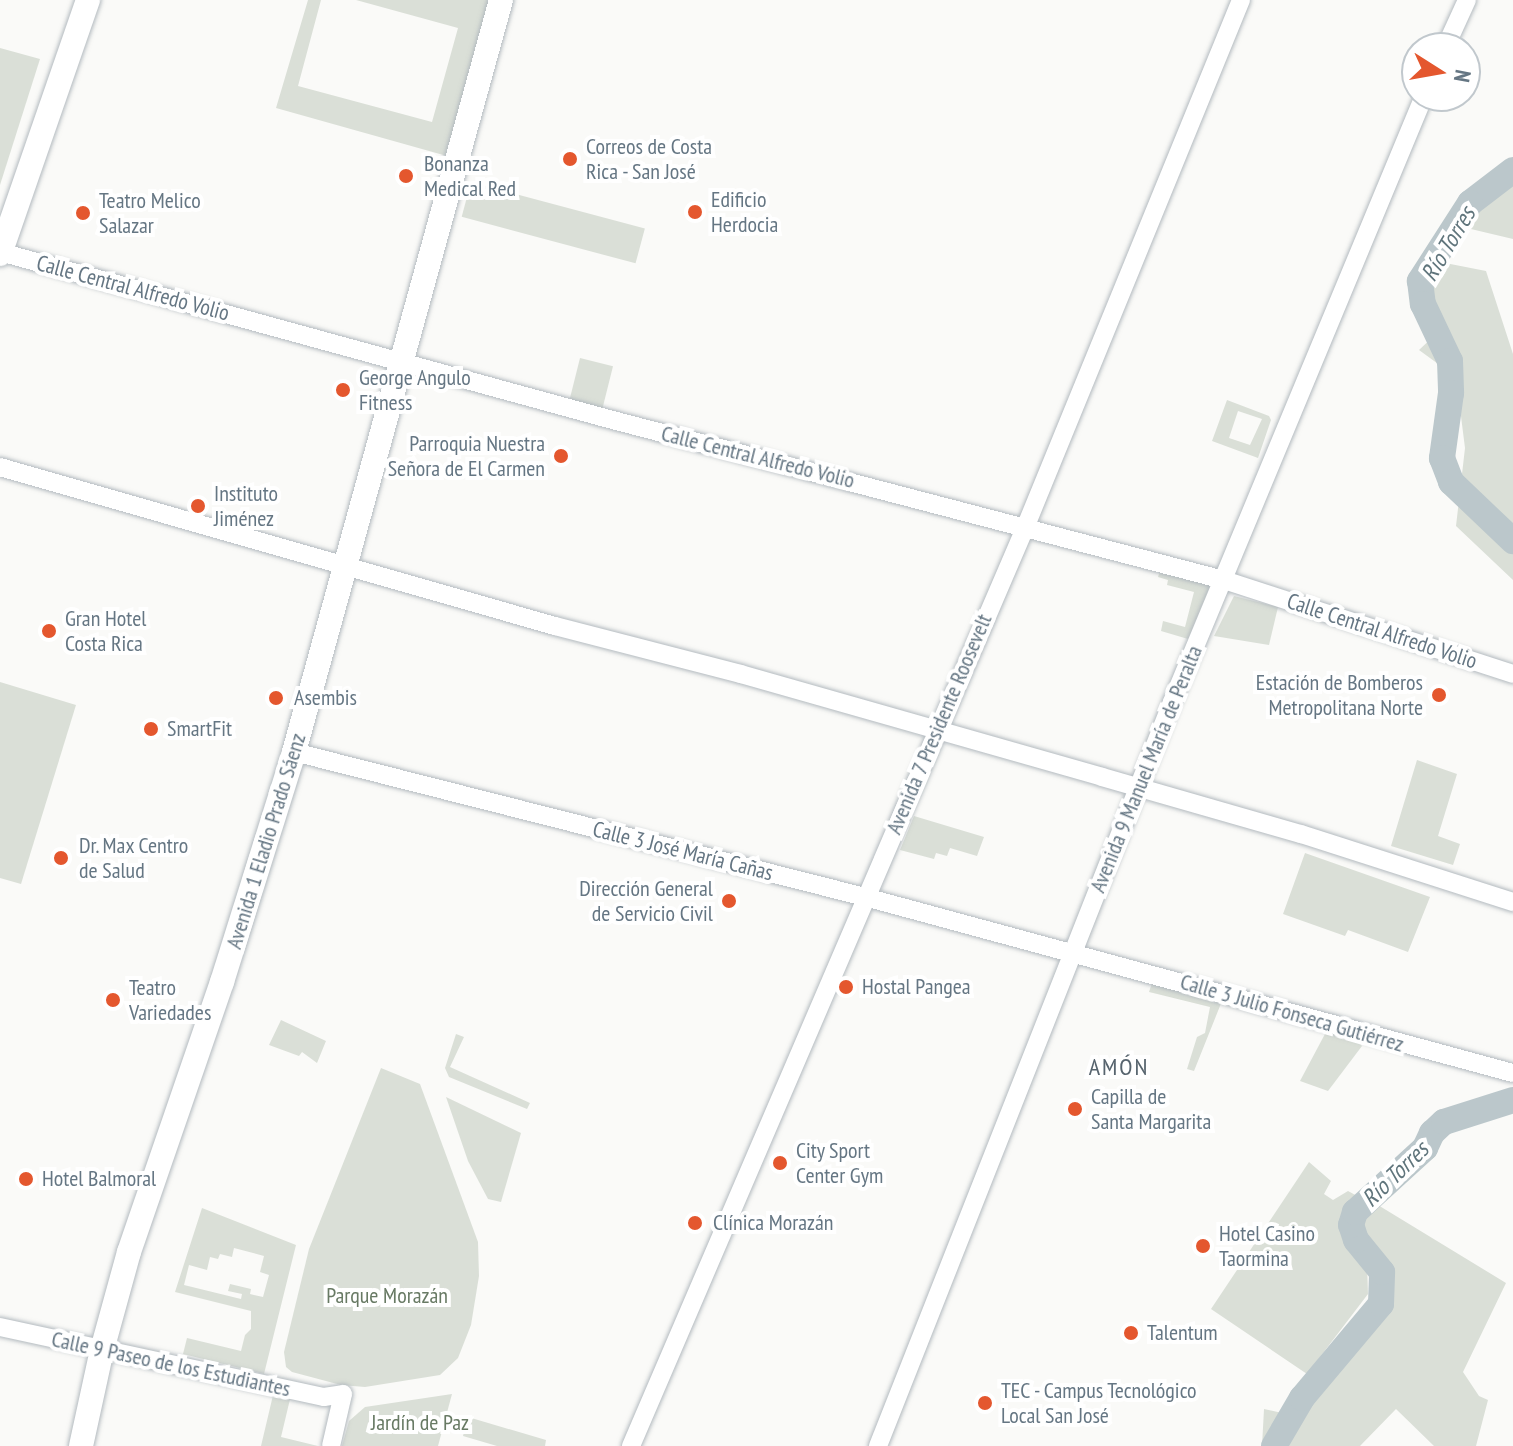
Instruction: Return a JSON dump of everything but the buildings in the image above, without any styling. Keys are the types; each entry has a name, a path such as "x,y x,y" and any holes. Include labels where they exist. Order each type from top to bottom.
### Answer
{"highway":[{"path":"0,253 88,0"},
{"name":"Avenida 1 Eladio Prado Sáenz","path":"81,1446 102,1350 129,1252 222,982 294,752 501,0"}],"street":[{"name":"Avenida 7 Presidente Roosevelt","path":"631,1446 1025,528 1241,0"},
{"path":"1452,32 1467,0"},
{"name":"Avenida 9 Manuel María de Peralta","path":"878,1446 1137,788 1417,112"},
{"name":"Calle Central Alfredo Volio","path":"0,253 1224,580 1513,674"},
{"path":"0,467 1301,834 1513,902"},
{"name":"Calle 3 José María Cañas","path":"294,752 865,897 1071,953"},
{"name":"Calle 3 Julio Fonseca Gutiérrez","path":"1071,953 1513,1073"},
{"name":"Calle 9 Paseo de los Estudiantes","path":"0,1327 324,1397 343,1394 331,1446"}],"green space":[{"path":"308,0 321,0 298,86 432,122 458,28 356,0 496,0 454,158 276,108"},
{"path":"0,48 40,59 0,185"},
{"path":"1513,163 1513,239 1454,225 1470,203 1509,172"},
{"path":"471,182 645,229 636,263 462,217"},
{"path":"1430,260 1486,271 1513,354 1513,580 1456,526 1465,448 1456,377 1419,350 1436,334 1423,304 1420,281"},
{"path":"580,358 613,366 602,409 569,401"},
{"path":"1227,400 1269,416 1271,420 1258,458 1212,441","holes":["1238,411 1262,419 1250,445 1229,438"]},
{"path":"1160,571 1211,584 1188,639 1161,631 1163,621 1185,627 1194,592 1167,585 1168,580 1158,577"},
{"path":"1234,596 1278,607 1269,645 1214,636"},
{"path":"0,682 76,705 21,884 0,878"},
{"path":"1417,760 1457,774 1438,836 1460,844 1453,865 1391,846"},
{"path":"914,816 984,837 977,856 950,848 947,856 936,853 934,859 900,850"},
{"path":"1305,853 1430,897 1408,952 1348,930 1345,936 1283,914"},
{"path":"1152,983 1222,1001 1194,1071 1187,1069 1197,1037 1205,1033 1210,1007 1149,992"},
{"path":"281,1020 326,1041 317,1063 302,1052 299,1056 269,1045"},
{"path":"1326,1032 1358,1041 1362,1046 1328,1091 1300,1081"},
{"path":"456,1034 464,1037 450,1067 530,1103 527,1109 449,1077 445,1068"},
{"name":"Parque Morazán","path":"381,1068 420,1084 478,1242 479,1276 471,1325 458,1358 440,1375 365,1387 341,1385 292,1372 286,1367 284,1352 309,1249"},
{"path":"446,1097 521,1133 501,1202 488,1199 468,1161"},
{"path":"1309,1162 1331,1181 1324,1194 1333,1200 1348,1191 1359,1197 1344,1217 1349,1245 1367,1263 1368,1294 1307,1374 1211,1309"},
{"path":"1373,1202 1506,1283 1463,1372 1479,1396 1488,1400 1476,1446 1434,1446 1396,1409 1360,1446 1262,1446 1264,1409 1291,1415 1381,1304 1382,1272 1356,1229 1361,1223 1360,1216"},
{"path":"202,1208 296,1245 264,1374 183,1354 187,1338 241,1351 245,1335 251,1329 251,1311 175,1292","holes":["234,1248 264,1256 260,1272 269,1275 263,1297 250,1294 251,1289 230,1284 228,1291 242,1294 241,1299 184,1285 189,1265 207,1270 210,1257 218,1259 220,1254 232,1257"]},
{"path":"274,1391 291,1395 281,1437 318,1446 261,1446"},
{"name":"Jardín de Paz","path":"452,1394 438,1446 342,1446 349,1421 365,1407"},
{"path":"468,1417 546,1440 545,1446 497,1446 463,1436"}],"waterway":[{"name":"Río Torres","path":"1513,170 1470,203 1420,281 1423,304 1450,361 1451,393 1442,458 1451,482 1513,541"},
{"name":"Río Torres","path":"1274,1446 1302,1398 1381,1304 1382,1272 1356,1240 1351,1225 1355,1212 1425,1148 1432,1133 1444,1122 1513,1100"}],"place":[{"name":"Correos de Costa Rica - San José","path":"570,159"},
{"name":"Bonanza Medical Red","path":"406,176"},
{"name":"Edificio Herdocia","path":"695,212"},
{"name":"Teatro Melico Salazar","path":"83,213"},
{"name":"George Angulo Fitness","path":"343,390"},
{"name":"Parroquia Nuestra Señora de El Carmen","path":"561,456"},
{"name":"Instituto Jiménez","path":"198,506"},
{"name":"Gran Hotel Costa Rica","path":"49,631"},
{"name":"Estación de Bomberos Metropolitana Norte","path":"1439,695"},
{"name":"Asembis","path":"276,698"},
{"name":"SmartFit","path":"151,729"},
{"name":"Dr. Max Centro de Salud","path":"61,858"},
{"name":"Dirección General de Servicio Civil","path":"729,901"},
{"name":"Hostal Pangea","path":"846,987"},
{"name":"Teatro Variedades","path":"113,1000"},
{"name":"Capilla de Santa Margarita","path":"1075,1109"},
{"name":"City Sport Center Gym","path":"780,1163"},
{"name":"Hotel Balmoral","path":"26,1179"},
{"name":"Clínica Morazán","path":"695,1223"},
{"name":"Hotel Casino Taormina","path":"1203,1246"},
{"name":"Talentum","path":"1131,1333"},
{"name":"TEC - Campus Tecnológico Local San José","path":"985,1403"}],"district":[{"name":"AMÓN","path":"1119,1067"}]}
